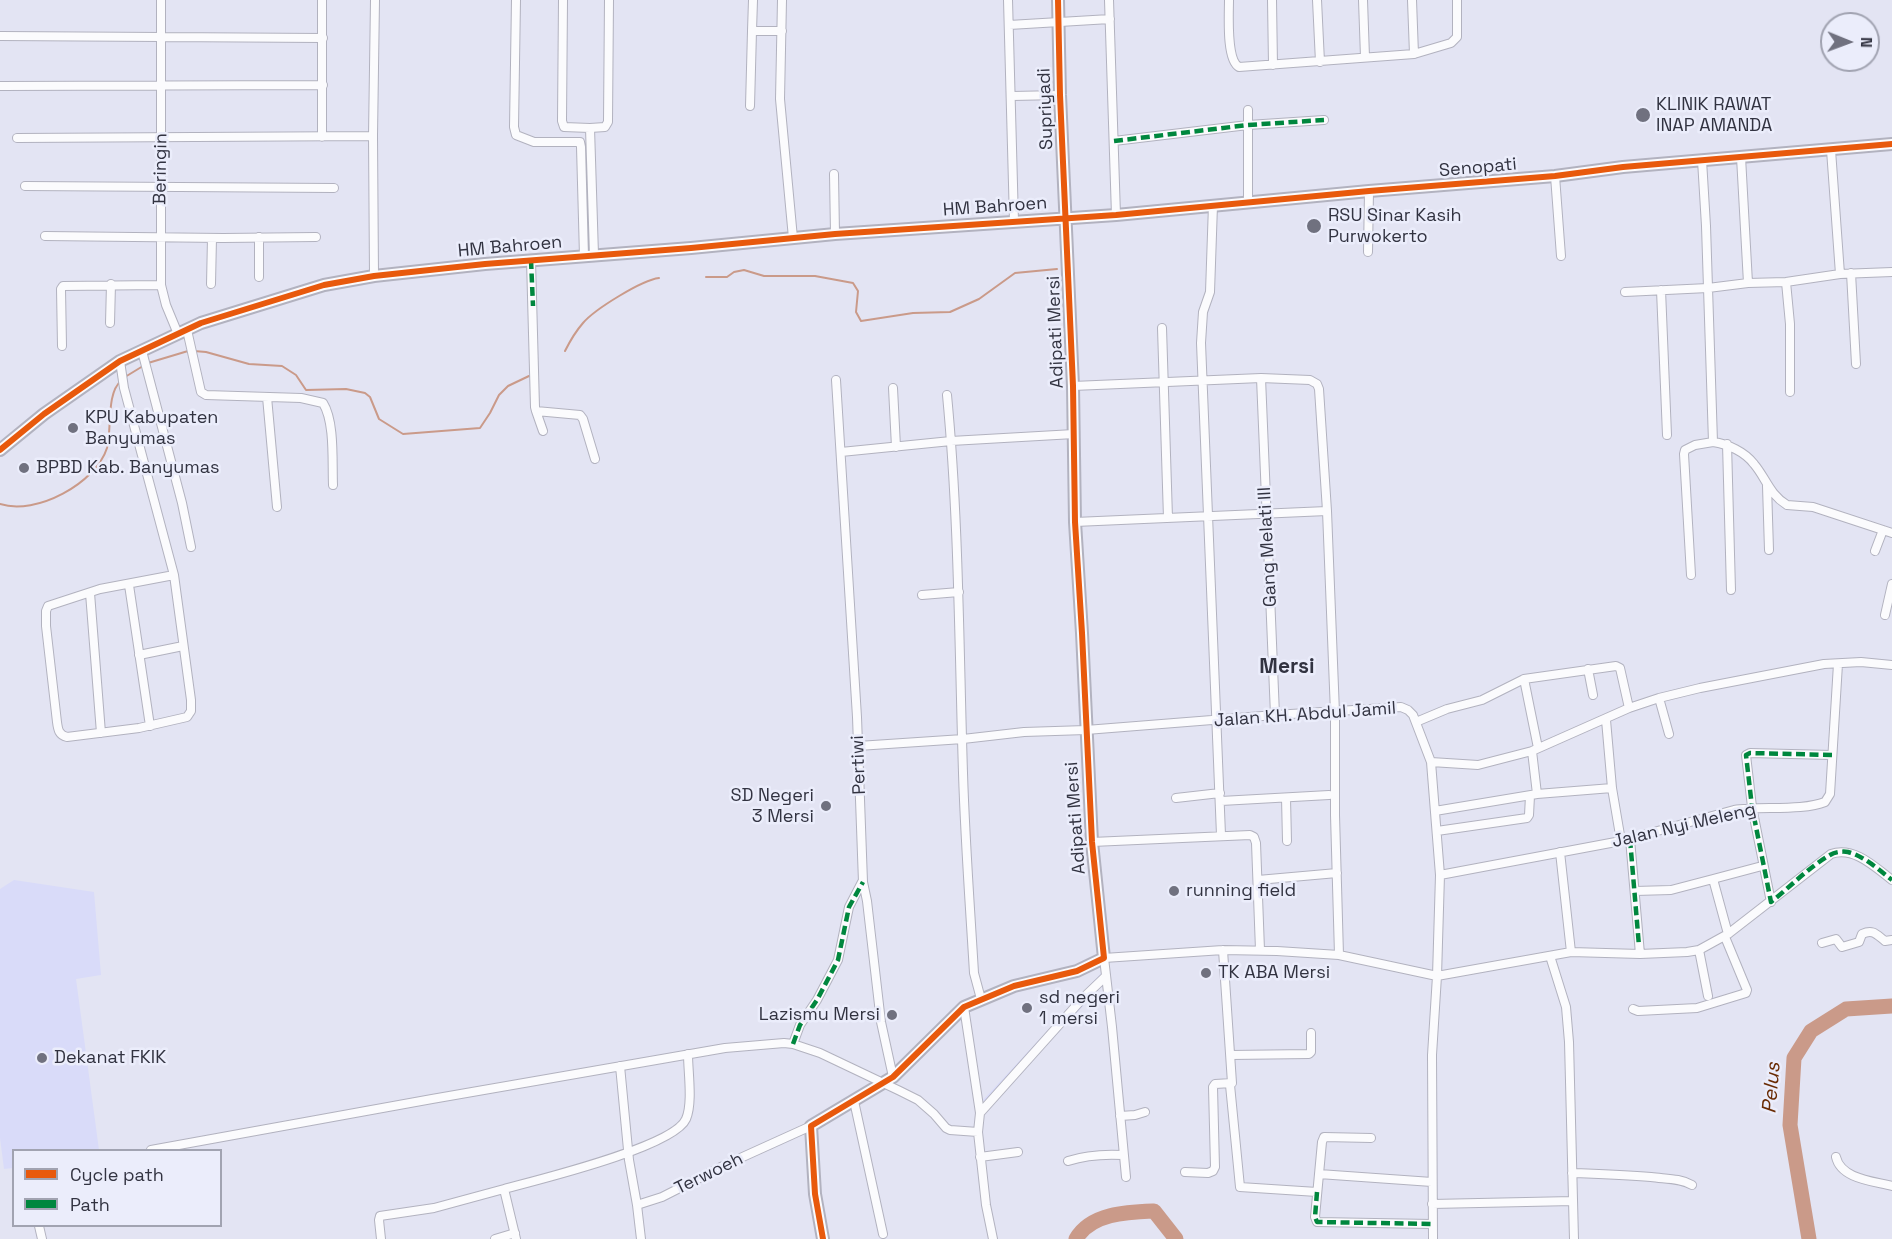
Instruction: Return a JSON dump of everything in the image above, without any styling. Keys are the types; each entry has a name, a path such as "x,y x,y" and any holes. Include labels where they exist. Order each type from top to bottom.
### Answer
{"street":[{"name":"Beringin","path":"161,0 160,237 161,285 166,305 184,334 194,360 201,392 206,396 267,397"},
{"path":"322,0 322,137"},
{"path":"374,276 375,0"},
{"path":"516,0 515,131 518,137 534,142 576,141 580,143 589,256"},
{"path":"563,0 563,126 590,128 605,127 608,122 609,0"},
{"path":"750,106 753,0"},
{"path":"782,0 780,99 793,238"},
{"path":"1008,0 1014,221"},
{"name":"Supriyadi","path":"1059,0 1060,95 1066,217"},
{"path":"1109,0 1116,215"},
{"path":"1229,0 1230,48 1233,62 1235,66 1253,67 1414,54 1451,43 1458,34 1457,0"},
{"path":"1272,0 1274,65"},
{"path":"1317,0 1320,62"},
{"path":"1364,0 1365,57"},
{"path":"1412,0 1414,54"},
{"path":"1009,25 1110,19"},
{"path":"752,31 782,31"},
{"path":"0,36 323,38"},
{"path":"0,86 323,85"},
{"path":"1012,96 1060,95"},
{"path":"1248,110 1248,202"},
{"path":"1114,141 1248,125 1324,120"},
{"path":"589,256 590,128"},
{"path":"17,138 373,136"},
{"name":"Senopati","path":"1066,217 1116,215 1892,144"},
{"path":"1831,150 1840,274"},
{"path":"1741,157 1748,284"},
{"path":"1702,160 1713,442"},
{"path":"834,174 835,234"},
{"path":"1556,176 1561,256"},
{"path":"25,186 334,188"},
{"path":"1368,252 1369,191"},
{"path":"1213,205 1210,292 1202,319 1202,380 1221,835"},
{"name":"HM Bahroen","path":"0,450 44,414 121,365 212,319 324,285 374,276 531,260 1066,217"},
{"name":"Adipati Mersi","path":"1066,217 1073,386 1075,522 1092,842 1103,956"},
{"path":"45,236 316,237"},
{"path":"259,237 259,277"},
{"path":"211,284 212,238"},
{"path":"531,260 534,399 543,431"},
{"path":"1625,292 1708,288 1786,282 1851,273 1892,272"},
{"path":"1851,273 1856,364"},
{"path":"1786,282 1790,324 1790,392"},
{"path":"62,346 62,287 111,284 161,285"},
{"path":"110,323 111,284"},
{"path":"1661,290 1667,435"},
{"path":"1162,328 1168,518"},
{"path":"143,355 182,503 191,547"},
{"path":"121,365 124,388 174,575 191,711 187,717 150,726 62,736 59,731 46,626 48,606 90,592 174,575"},
{"path":"1073,386 1261,378 1310,380 1317,384 1327,511 1335,712 1339,953"},
{"name":"Gang Melati III","path":"1261,378 1275,715"},
{"name":"Pertiwi","path":"836,380 858,746 863,882 881,1022 892,1072"},
{"path":"893,388 896,447"},
{"path":"947,395 959,592 963,773 976,984 980,996"},
{"path":"277,507 267,397 301,398 323,403 327,409 329,424 333,485"},
{"path":"536,411 580,415 595,459"},
{"path":"841,452 951,441 1074,434"},
{"path":"1691,575 1684,454 1685,450 1695,445 1713,442 1727,444 1753,462 1767,486 1786,505 1813,507 1892,533"},
{"path":"1727,444 1731,590"},
{"path":"1767,486 1768,550"},
{"path":"1075,522 1327,511"},
{"path":"1875,552 1883,530"},
{"path":"1885,615 1892,584"},
{"path":"129,585 150,726"},
{"path":"90,592 101,733"},
{"path":"922,595 959,592"},
{"path":"139,655 183,646"},
{"path":"1431,762 1478,765 1535,750 1629,708 1659,698 1729,683 1824,664 1861,662 1892,665"},
{"name":"Jalan Nyi Meleng","path":"1440,875 1626,840 1720,813 1752,807 1814,806 1825,802 1830,794 1838,663"},
{"path":"1416,722 1447,709 1482,700 1524,679 1588,669 1618,667 1629,708"},
{"path":"1588,669 1593,695"},
{"path":"1437,831 1527,818 1529,815 1533,795 1535,750 1524,679"},
{"path":"1659,698 1670,734"},
{"name":"Jalan KH. Abdul Jamil","path":"858,746 1275,715 1401,707 1408,710 1416,722 1431,762 1440,875 1432,1055 1433,1239"},
{"path":"1606,720 1612,788 1626,840 1635,891 1640,950"},
{"path":"1769,895 1752,807 1746,761 1748,753 1832,755"},
{"path":"1435,811 1533,795 1612,788"},
{"path":"1176,798 1286,798 1329,795"},
{"path":"1286,798 1287,841"},
{"path":"1092,842 1221,835 1254,837 1260,945"},
{"path":"1560,852 1570,947"},
{"path":"823,1239 815,1194 811,1126 883,1084 892,1072 964,1007 980,996 1077,971 1103,956 1222,950 1260,945 1339,953 1437,971 1550,956 1570,947 1699,950 1769,895 1831,854 1850,853 1892,880"},
{"path":"1635,891 1671,890 1762,866"},
{"path":"1258,880 1337,873"},
{"path":"1633,1009 1638,1011 1697,1008 1746,993 1726,931 1713,879"},
{"path":"793,1044 805,1015 817,1000 838,960 849,907 863,882"},
{"path":"1822,942 1836,939 1842,947 1851,946 1859,942 1862,934 1870,931 1885,941 1892,940"},
{"path":"1222,950 1233,1082 1230,1085 1240,1187 1317,1192"},
{"path":"1699,950 1708,996"},
{"path":"1103,956 1126,1177"},
{"path":"1550,956 1566,1006 1574,1239"},
{"path":"980,1113 1083,998 1106,976"},
{"path":"964,1007 980,1113 978,1132 980,1157 993,1239"},
{"path":"1231,1055 1309,1054 1311,1052 1311,1033"},
{"path":"157,1149 688,1054 784,1043 793,1044 850,1066 918,1100 950,1130 978,1132"},
{"path":"381,1239 380,1216 434,1208 629,1157 659,1140 684,1122 688,1105 688,1054"},
{"path":"620,1066 629,1157 641,1239"},
{"path":"1185,1172 1213,1171 1215,1167 1213,1087 1216,1084 1230,1085"},
{"path":"854,1101 883,1234"},
{"path":"1120,1116 1145,1112"},
{"name":"Terwoeh","path":"637,1204 662,1197 811,1126"},
{"path":"1371,1138 1324,1137 1315,1220 1317,1222 1432,1224"},
{"path":"980,1157 1018,1152"},
{"path":"1068,1161 1104,1154 1123,1155"},
{"path":"1836,1157 1838,1165 1846,1173 1892,1186"},
{"path":"1572,1173 1669,1179 1684,1181 1692,1185"},
{"path":"1319,1174 1432,1182"},
{"path":"495,1239 515,1236 504,1189"},
{"path":"1432,1204 1573,1201"}],"shaded area":[{"path":"14,880 94,892 101,975 76,979 99,1149 12,1149 12,1168 4,1169 0,1138 0,889"},
{"path":"1102,972 1104,984 989,1106 983,1100"}],"waterway":[{"path":"706,277 727,277 734,272 744,270 764,276 815,276 853,283 858,291 856,312 861,321 913,313 950,312 979,299 1015,273 1057,269"},
{"path":"565,351 580,326 598,310 631,289 659,278"},
{"path":"148,363 188,351"},
{"path":"194,351 249,364 282,366 296,375 306,390 346,389 365,393 370,397 379,419 403,434 480,428 499,395 508,386 529,376"},
{"path":"125,377 143,366"},
{"path":"0,504 30,505 47,501 63,494 91,473 101,461 107,448 111,403 116,387 121,381"},
{"name":"Pelus","path":"1809,1239 1790,1125 1794,1058 1811,1031 1846,1009 1892,1006"},
{"name":"Pelus","path":"1076,1239 1083,1230 1100,1219 1122,1213 1154,1211 1176,1239"}],"marked path":[{"path":"1114,141 1248,125 1324,120"},
{"path":"531,260 533,306"},
{"path":"1832,755 1750,753 1746,755 1752,807 1771,902 1815,865 1839,852 1848,852 1860,857 1892,880"},
{"path":"1630,839 1639,946"},
{"path":"793,1044 800,1025 817,1000 838,960 849,907 863,882"},
{"path":"1317,1192 1315,1217 1317,1222 1432,1224"}],"cycle path":[{"path":"823,1239 815,1194 811,1126 893,1077 964,1007 1014,986 1077,971 1104,958 1092,842 1075,522 1073,386 1058,0"},
{"path":"0,450 44,414 120,361 201,323 324,285 374,276 485,264 835,234 1116,215 1892,144"}],"place":[{"name":"KLINIK RAWAT INAP AMANDA","path":"1643,115"},
{"name":"RSU Sinar Kasih Purwokerto","path":"1314,226"},
{"name":"KPU Kabupaten Banyumas","path":"73,428"},
{"name":"BPBD Kab. Banyumas","path":"24,468"},
{"name":"SD Negeri 3 Mersi","path":"826,806"},
{"name":"running field","path":"1174,891"},
{"name":"TK ABA Mersi","path":"1206,973"},
{"name":"sd negeri 1 mersi","path":"1027,1008"},
{"name":"Lazismu Mersi","path":"892,1015"},
{"name":"Dekanat FKIK","path":"42,1058"}],"district":[{"name":"Mersi","path":"1287,667"}]}
